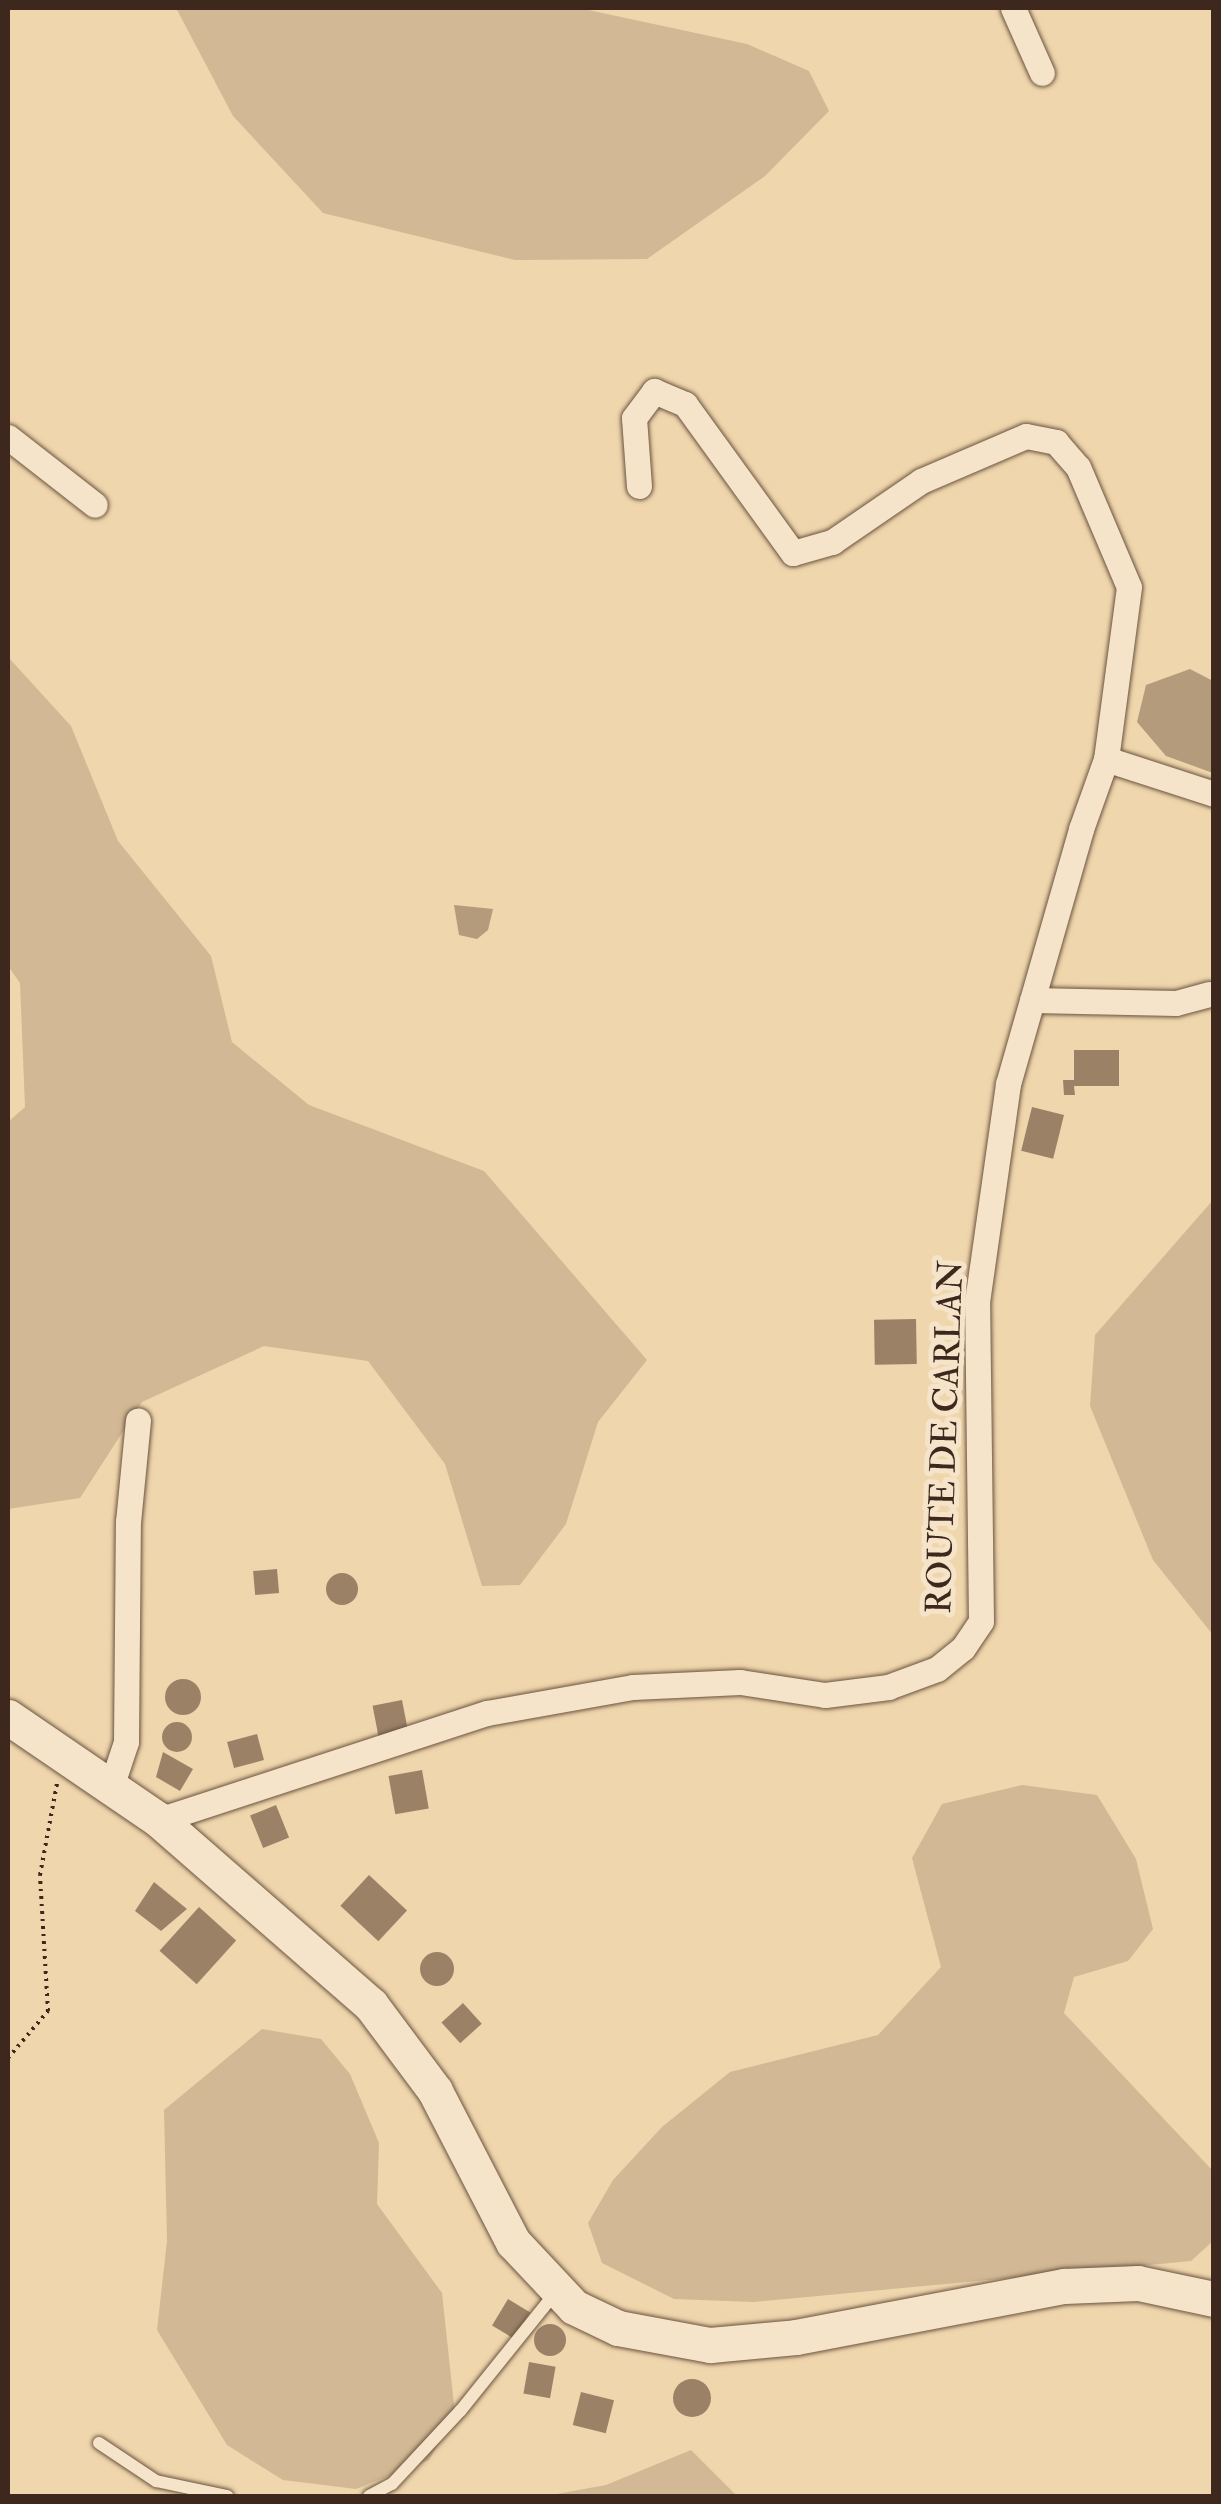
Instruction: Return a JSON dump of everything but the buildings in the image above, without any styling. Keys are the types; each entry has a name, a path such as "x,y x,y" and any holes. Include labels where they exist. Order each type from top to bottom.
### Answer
{"street":[{"path":"1013,8 1042,72"},
{"name":"ROUTE DE CARLAN","path":"159,1820 487,1713 633,1686 740,1682 826,1694 888,1688 937,1669 963,1648 981,1621 977,1302 1008,1084 1106,759 1129,588 1078,467 1056,442 1026,436 921,481 832,542 793,553 685,404 654,391 634,418 640,486"},
{"path":"8,437 95,506"},
{"path":"1106,759 1214,794"},
{"path":"1032,1000 1176,1002 1210,994"},
{"path":"111,1787 126,1742 128,1522 138,1420"},
{"path":"8,1718 159,1820 382,2018 436,2091 512,2242 557,2291 618,2328 710,2345 796,2337 1064,2286 1138,2283 1214,2299"}],"lane":[{"path":"369,2496 392,2484 461,2410 557,2291"},
{"path":"99,2443 156,2481 227,2496"}],"path":[{"path":"8,2058 48,2011 40,1875 62,1754"}],"shaded area":[{"path":"176,8 579,8 747,44 809,71 829,111 765,176 647,259 515,260 323,213 233,116"},
{"path":"9,658 71,726 118,841 211,956 232,1042 309,1105 484,1171 647,1360 598,1422 566,1524 520,1585 482,1586 445,1464 368,1361 264,1346 142,1402 80,1498 8,1509 8,1122 25,1107 20,983 8,966"},
{"path":"1190,669 1213,681 1213,773 1166,756 1137,722 1146,685"},
{"path":"454,905 493,909 488,930 477,939 459,935"},
{"path":"1213,1200 1213,1635 1153,1560 1090,1406 1095,1335"},
{"path":"1022,1785 1097,1795 1136,1859 1153,1929 1128,1961 1074,1977 1064,2013 1213,2171 1213,2241 1191,2261 753,2302 674,2299 602,2263 588,2223 613,2180 662,2127 730,2072 878,2035 941,1967 912,1858 942,1804"},
{"path":"262,2029 321,2039 350,2074 379,2143 377,2204 442,2293 455,2414 429,2460 356,2489 283,2480 227,2445 157,2330 167,2241 164,2110"},
{"path":"691,2450 737,2496 546,2496 606,2485"}]}
